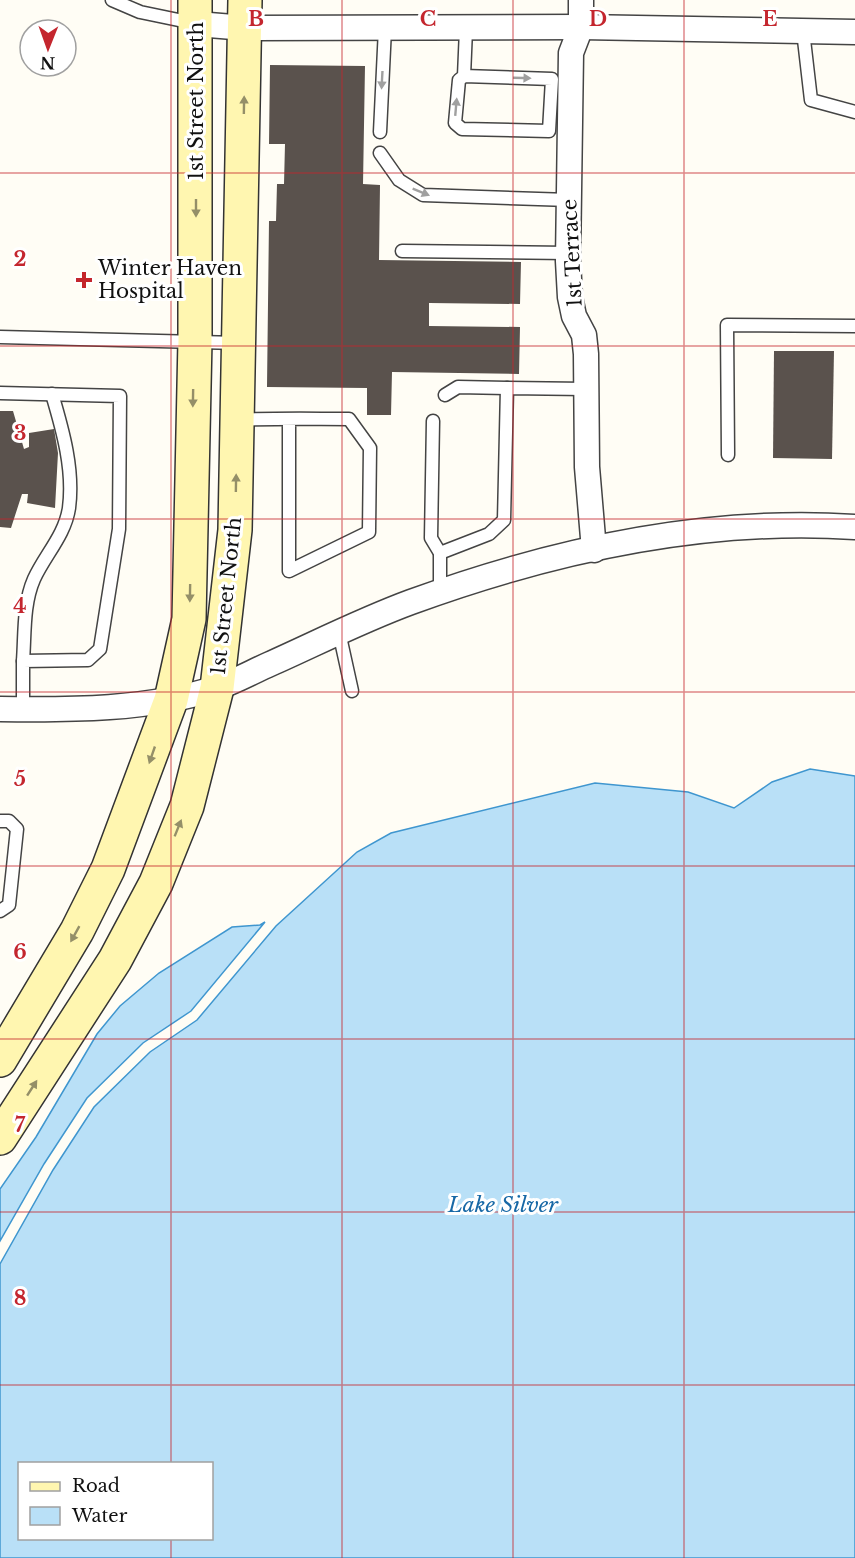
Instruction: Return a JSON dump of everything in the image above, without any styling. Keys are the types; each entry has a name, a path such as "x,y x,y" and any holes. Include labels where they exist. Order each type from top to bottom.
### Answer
{"main road":[{"name":"1st Street North","path":"0,1060 77,931 108,869 171,700 189,620 195,340 196,12"},
{"name":"1st Street North","path":"0,1138 115,960 156,883 187,806 217,688 235,530 245,14"}],"street":[{"name":"1st Terrace","path":"581,0 581,27 571,53 560,131 569,200 570,297 585,345 587,467 594,550"},
{"path":"196,12 245,14 385,28 581,27 855,32"},
{"path":"11,709 68,709 171,700 217,688 339,632 440,592 494,573 594,550 675,534 750,528 855,527"}],"lane":[{"path":"112,0 140,12 196,12"},
{"path":"380,132 385,28"},
{"path":"464,76 466,29"},
{"path":"803,31 811,100 855,112"},
{"path":"464,76 552,79 560,131 462,129 455,123 459,80 464,76"},
{"path":"380,153 399,180 423,195 569,200"},
{"path":"402,251 568,253"},
{"path":"728,455 727,325 855,326"},
{"path":"0,337 195,340 239,343"},
{"path":"445,395 458,387 586,389"},
{"path":"440,553 489,534 504,520 507,388"},
{"path":"0,393 120,396 119,529 100,649 88,660 23,661"},
{"path":"11,709 23,661 30,592 46,555 65,525 69,508 69,477 65,440 52,394"},
{"path":"237,420 289,419 349,419 370,448 369,532 289,571 289,419"},
{"path":"433,421 431,538 440,553 440,592"},
{"path":"339,632 352,692"},
{"path":"0,821 9,821 17,829 9,905 0,911"}],"water":[{"name":"Lake Silver","path":"810,769 855,776 855,1558 0,1558 0,1264 53,1170 94,1107 150,1052 197,1020 276,926 357,852 391,833 595,783 688,792 734,808 772,782"},
{"path":"265,922 191,1011 143,1043 87,1098 44,1164 0,1241 0,1189 36,1137 97,1034 120,1006 159,973 232,927 260,925"}],"building":[{"path":"270,65 365,66 363,184 380,185 379,260 521,262 520,304 429,303 429,326 520,327 519,374 392,372 391,415 367,415 367,388 267,387 269,221 276,221 277,184 284,184 285,144 269,144"},
{"path":"774,351 834,351 832,459 773,458"},
{"path":"0,411 13,411 24,449 29,447 29,433 54,429 58,453 55,508 27,503 28,494 22,494 11,528 0,527"}],"place":[{"name":"Winter Haven Hospital","path":"84,280"}]}
